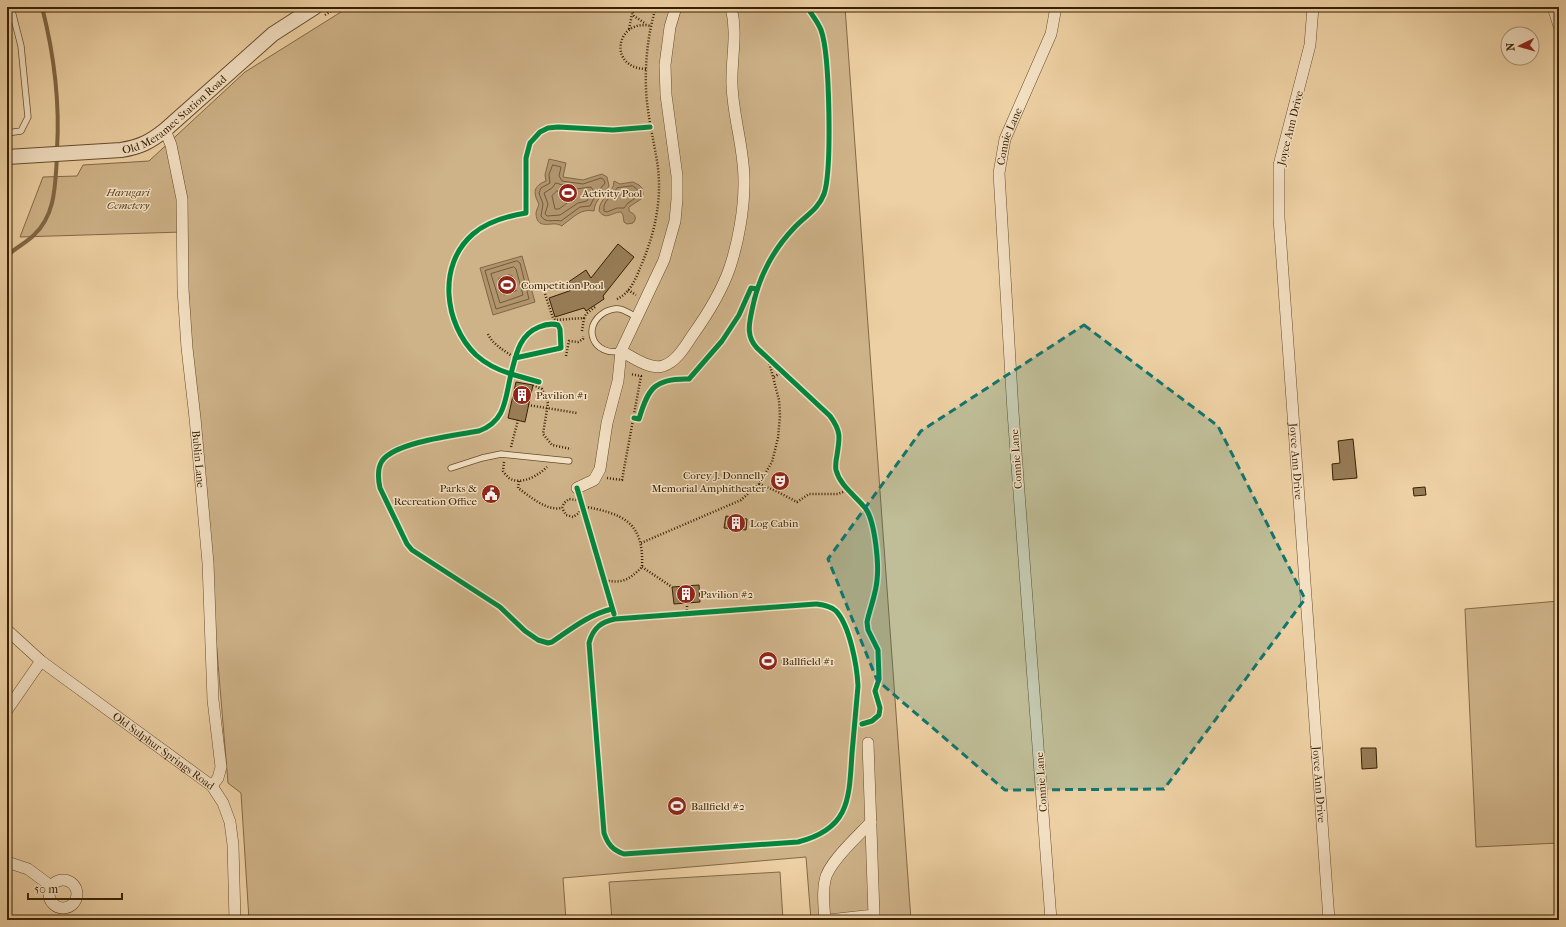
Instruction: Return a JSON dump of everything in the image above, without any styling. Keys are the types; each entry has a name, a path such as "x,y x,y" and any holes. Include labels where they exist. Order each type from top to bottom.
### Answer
{"street":[{"name":"Old Meramec Station Road","path":"7,157 68,155 138,147 152,140 165,130 273,34 315,7"},
{"path":"577,488 594,480 600,469 607,423 618,381 621,350 664,260 674,221 678,176 666,96 665,66 670,27 676,7"},
{"path":"621,350 654,366 662,366 670,362 679,353 698,328 730,267 738,235 743,203 744,184 744,167 732,87 735,34 731,7"},
{"name":"Connie Lane","path":"1051,920 1013,420 999,173 1005,139 1050,34 1056,7"},
{"name":"Joyce Ann Drive","path":"1313,7 1310,45 1279,165 1279,218 1329,920"},
{"path":"1553,7 1559,26"},
{"name":"Bublin Lane","path":"165,130 175,164 182,199 183,289 187,348 208,563 213,700 220,767 218,778 212,786"},
{"name":"Old Sulphur Springs Road","path":"7,630 41,661 212,786 223,803 230,822 233,846 235,920"},
{"path":"7,710 41,661"},
{"path":"829,920 874,915 868,743"},
{"path":"825,920 823,888 829,868 871,822"},
{"path":"7,862 28,869 51,886"}],"lane":[{"path":"7,133 21,131 28,117 21,46 11,7"},
{"path":"621,350 614,352 600,348 592,336 593,323 599,316 616,308 623,309 637,318"},
{"path":"451,468 482,458 502,454 569,461"}],"path":[{"path":"630,7 632,23 624,35 621,43 623,58 626,63 635,69 646,69"},
{"path":"622,302 614,300 624,295 638,273 647,254 655,227 658,200 658,175 650,126 646,89 646,69 651,26 656,7"},
{"path":"632,14 646,25"},
{"path":"628,30 634,27 646,25 651,26"},
{"path":"643,127 650,126"},
{"path":"628,290 638,296 636,300"},
{"path":"545,294 555,320 584,318"},
{"path":"566,356 569,341 578,342 583,340 582,330 584,318 586,314 596,306"},
{"path":"488,334 494,342 517,358"},
{"path":"762,353 784,373 774,377"},
{"path":"641,543 741,500 759,484 772,462 778,438 780,416 779,400 768,358"},
{"path":"602,478 622,480 637,419 642,376 629,374"},
{"path":"532,383 539,382"},
{"path":"532,383 542,389 548,403 543,431 544,437 552,445 571,449"},
{"path":"528,405 577,413"},
{"path":"519,481 518,488 545,506 555,509 562,508"},
{"path":"759,484 797,502 809,494 838,494 848,490"},
{"path":"844,484 853,495"},
{"path":"577,488 584,513"},
{"path":"562,508 564,502 569,499 576,500 582,506 618,516 632,525 640,538 643,553 642,567 633,576 624,580 615,582 604,580"},
{"path":"562,508 566,514 573,517 579,513 582,506"},
{"path":"642,567 672,587"},
{"path":"602,572 606,587"},
{"path":"687,603 687,614"},
{"path":"680,614 695,613"}],"highlighted area":[{"path":"1084,325 1218,426 1305,599 1164,789 1005,790 877,680 828,559 921,431"}],"green space":[{"name":"Harugari Cemetery","path":"349,7 845,7 911,920 811,920 806,857 563,878 566,920 249,920 241,793 228,783 182,232 20,237 43,177 77,176 83,165 149,161 245,72"},
{"path":"1559,601 1559,843 1476,847 1465,609"},
{"path":"780,872 783,920 612,920 609,882"}],"water":[{"name":"Activity Pool","path":"549,159 566,163 563,177 583,180 602,174 607,177 609,186 596,203 594,211 589,210 581,212 562,226 539,222 536,211 539,204 535,190 539,185 546,181 545,175"},
{"path":"614,181 620,184 633,182 642,188 643,194 641,199 629,207 629,211 635,216 633,223 627,224 624,222 621,212 607,216 599,211 601,202 612,189"},
{"name":"Competition Pool","path":"522,256 535,302 493,315 480,268"}],"building":[{"path":"618,244 634,257 603,296 604,299 586,311 584,308 555,317 549,298 572,290 567,283 586,270 591,278"},
{"name":"Pavilion #1","path":"516,382 533,385 525,422 508,418"},
{"path":"1353,439 1357,478 1333,480 1332,464 1340,463 1338,441"},
{"path":"1425,487 1426,495 1414,496 1413,488"},
{"name":"Log Cabin","path":"726,516 747,519 746,530 724,528"},
{"name":"Pavilion #2","path":"699,585 700,602 674,604 672,587"},
{"path":"1361,748 1376,748 1377,768 1362,769"}],"waterway":[{"path":"42,7 50,42 57,96 57,150"},
{"path":"7,256 13,250 28,241 47,218 55,188 57,157"}],"cycle path":[{"path":"807,7 817,21 824,43 829,112 827,181 821,200 786,237 767,266 758,287 749,330 751,339 757,348 834,421 839,434 836,464 838,476 866,509 872,523 876,543 877,573 875,590 867,622 868,630 878,650 879,679 875,691 880,708 879,715 872,721 862,724"},
{"path":"515,358 561,348 560,329 558,325 546,325 539,327 527,335 519,346 517,353 515,360 511,374 501,371 476,355 465,342 451,311 449,294 450,278 454,262 461,247 473,234 491,222 526,213 526,158 530,143 540,132 548,128 558,127 613,130 650,127"},
{"path":"634,418 639,419 642,408 650,392 655,387 668,380 689,379 722,341 739,315 751,288 757,289"},
{"path":"539,382 511,374 503,408 495,421 488,427 479,431 427,440 389,454 382,461 379,467 378,478 380,488 407,544 412,550 500,607 525,631 538,640 548,643 552,642 588,618 612,609"},
{"path":"577,488 614,614"},
{"path":"816,604 832,608 841,618 852,647 858,686 850,784 843,810 837,820 828,829 815,836 798,842 624,854 614,849 607,841 604,833 589,643 598,626 615,619 816,604"}],"place":[{"name":"Activity Pool","path":"568,193"},
{"name":"Competition Pool","path":"507,285"},
{"name":"Pavilion #1","path":"522,395"},
{"name":"Corey J. Donnelly Memorial Amphitheater","path":"780,481"},
{"name":"Parks & Recreation Office","path":"491,494"},
{"name":"Log Cabin","path":"736,523"},
{"name":"Pavilion #2","path":"686,594"},
{"name":"Ballfield #1","path":"768,661"},
{"name":"Ballfield #2","path":"677,806"}]}
